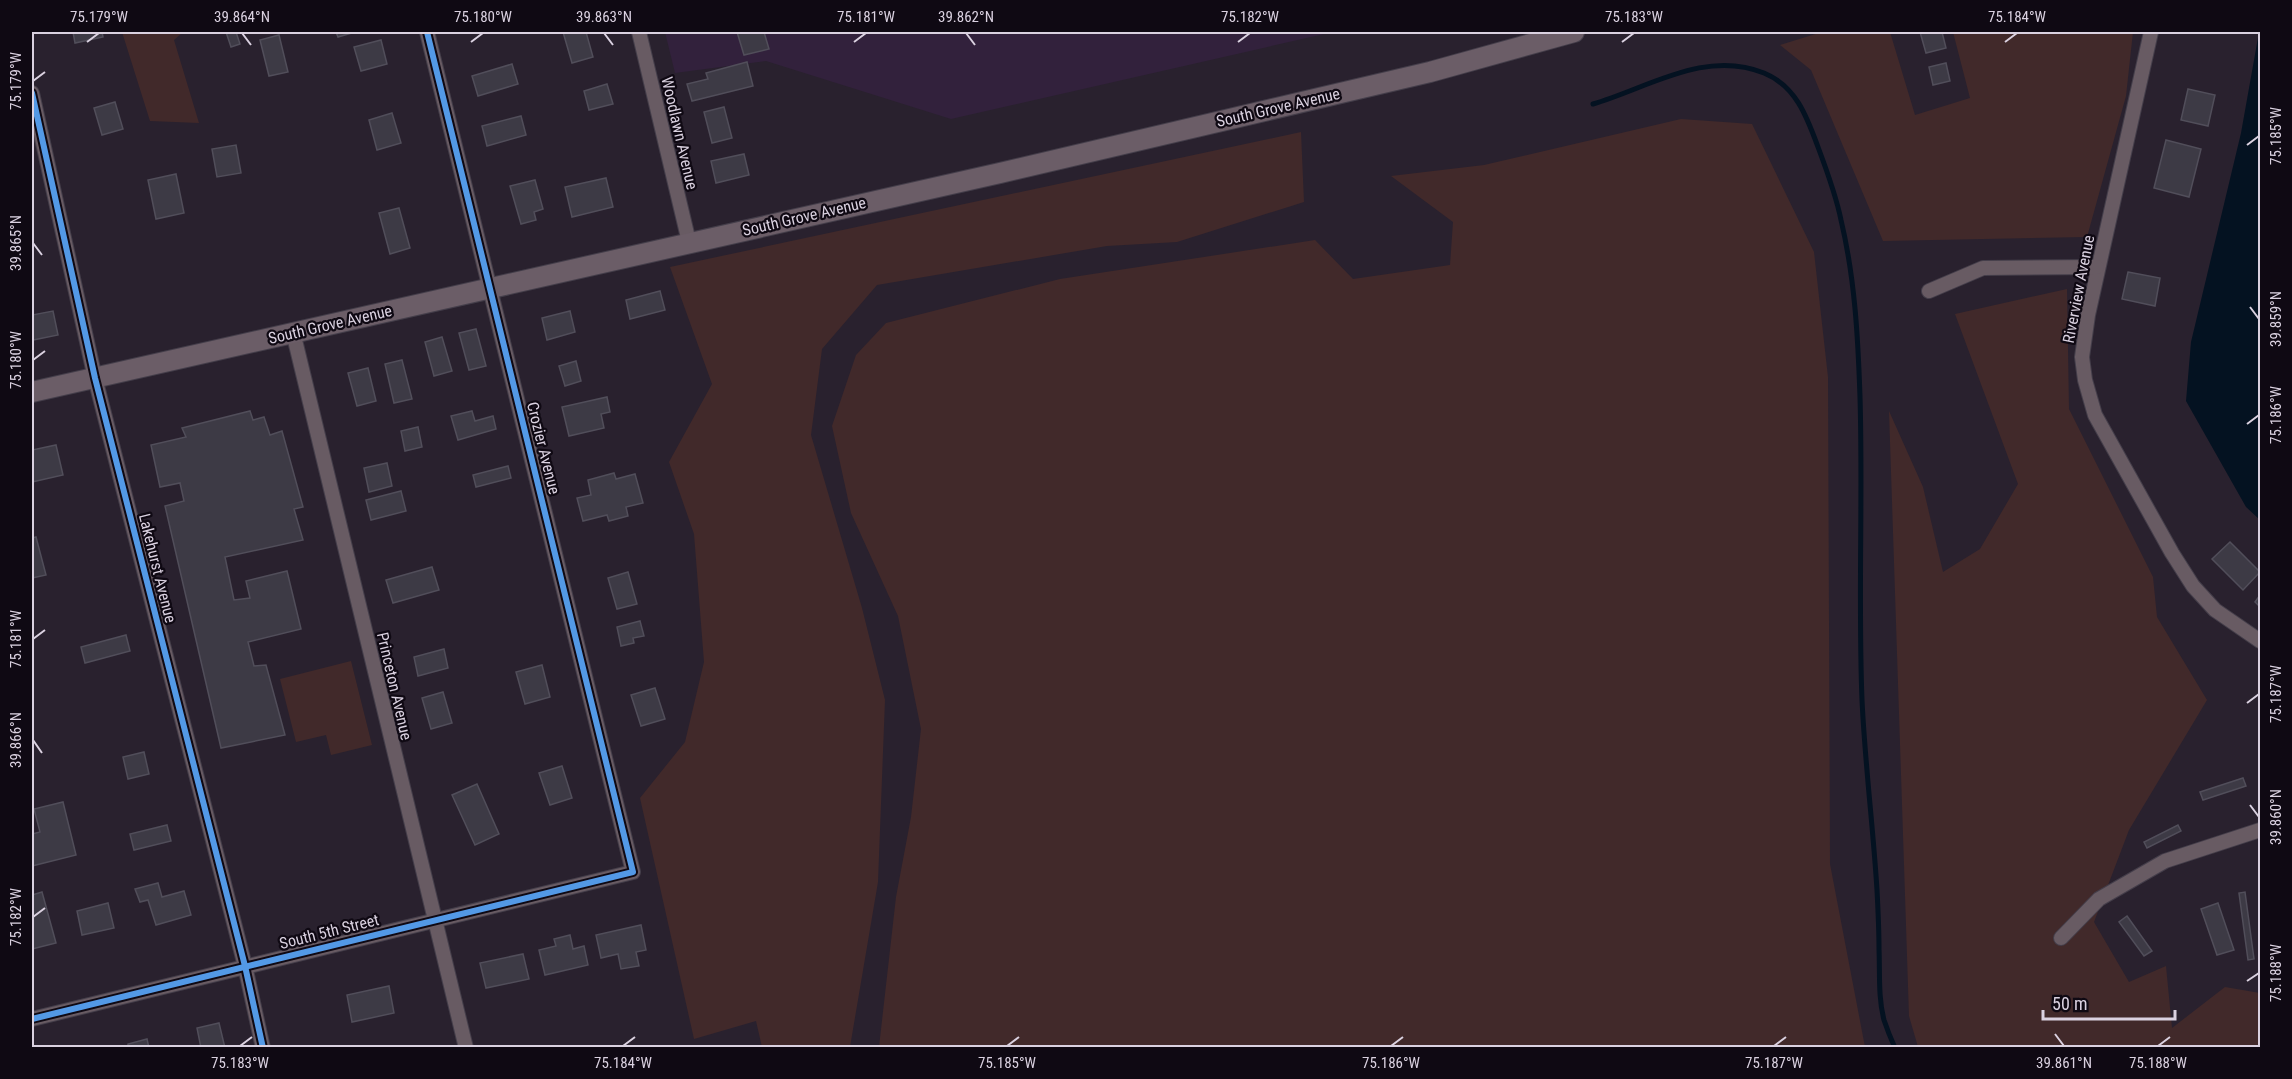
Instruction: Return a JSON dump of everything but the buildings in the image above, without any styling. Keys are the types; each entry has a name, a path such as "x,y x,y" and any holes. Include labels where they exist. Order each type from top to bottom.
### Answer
{"main road":[{"name":"South Grove Avenue","path":"32,392 989,175 1430,72 1574,32"}],"street":[{"name":"Crozier Avenue","path":"427,32 492,287 633,872"},
{"name":"Woodlawn Avenue","path":"639,32 688,242"},
{"name":"Riverview Avenue","path":"2151,32 2097,267 2082,357 2085,380 2095,415 2172,553 2193,586 2215,610 2260,641"},
{"name":"Lakehurst Avenue","path":"32,93 95,378 245,966 263,1047"},
{"path":"1929,291 1983,268 2097,267"},
{"name":"Princeton Avenue","path":"293,332 466,1047"},
{"path":"2061,938 2099,899 2165,861 2260,830"},
{"name":"South 5th Street","path":"32,1019 633,872"}],"shaded area":[{"path":"122,32 183,32 174,40 199,123 150,121"},
{"path":"665,32 1333,32 951,119 766,61 675,73"},
{"path":"1822,32 1890,32 1915,115 1970,98 1953,32 2133,32 2126,96 2087,237 1883,241 1811,70 1780,45"},
{"path":"1681,119 1752,124 1814,252 1828,377 1830,864 1865,1047 879,1047 896,897 911,817 921,729 898,616 851,513 832,426 856,355 886,323 1060,279 1315,240 1353,279 1450,265 1453,222 1391,176 1484,165"},
{"path":"1301,132 1304,202 1177,242 1107,246 877,285 822,349 811,435 862,608 885,700 878,882 850,1047 762,1047 756,1021 694,1039 640,798 685,742 704,662 694,534 669,462 712,384 670,267"},
{"path":"2067,289 2069,409 2153,577 2157,617 2207,700 2129,830 2094,922 2129,982 2166,966 2172,1028 2225,987 2260,993 2260,1047 1918,1047 1909,1016 1889,411 1923,487 1943,572 1980,549 2018,484 1955,314"},
{"path":"351,661 372,745 331,755 326,735 296,742 280,679"}],"water":[{"path":"2259,32 2260,520 2246,507 2186,401 2191,342 2241,133"}],"waterway":[{"path":"1593,104 1698,68 1720,65 1742,67 1764,73 1784,86 1799,104 1805,114 1831,183 1846,242 1857,331 1861,435 1862,700 1877,890 1881,1003 1884,1020 1895,1048"}],"cycle path":[{"path":"32,1019 633,872 427,32"},
{"path":"32,93 95,378 245,966 263,1048"}]}
